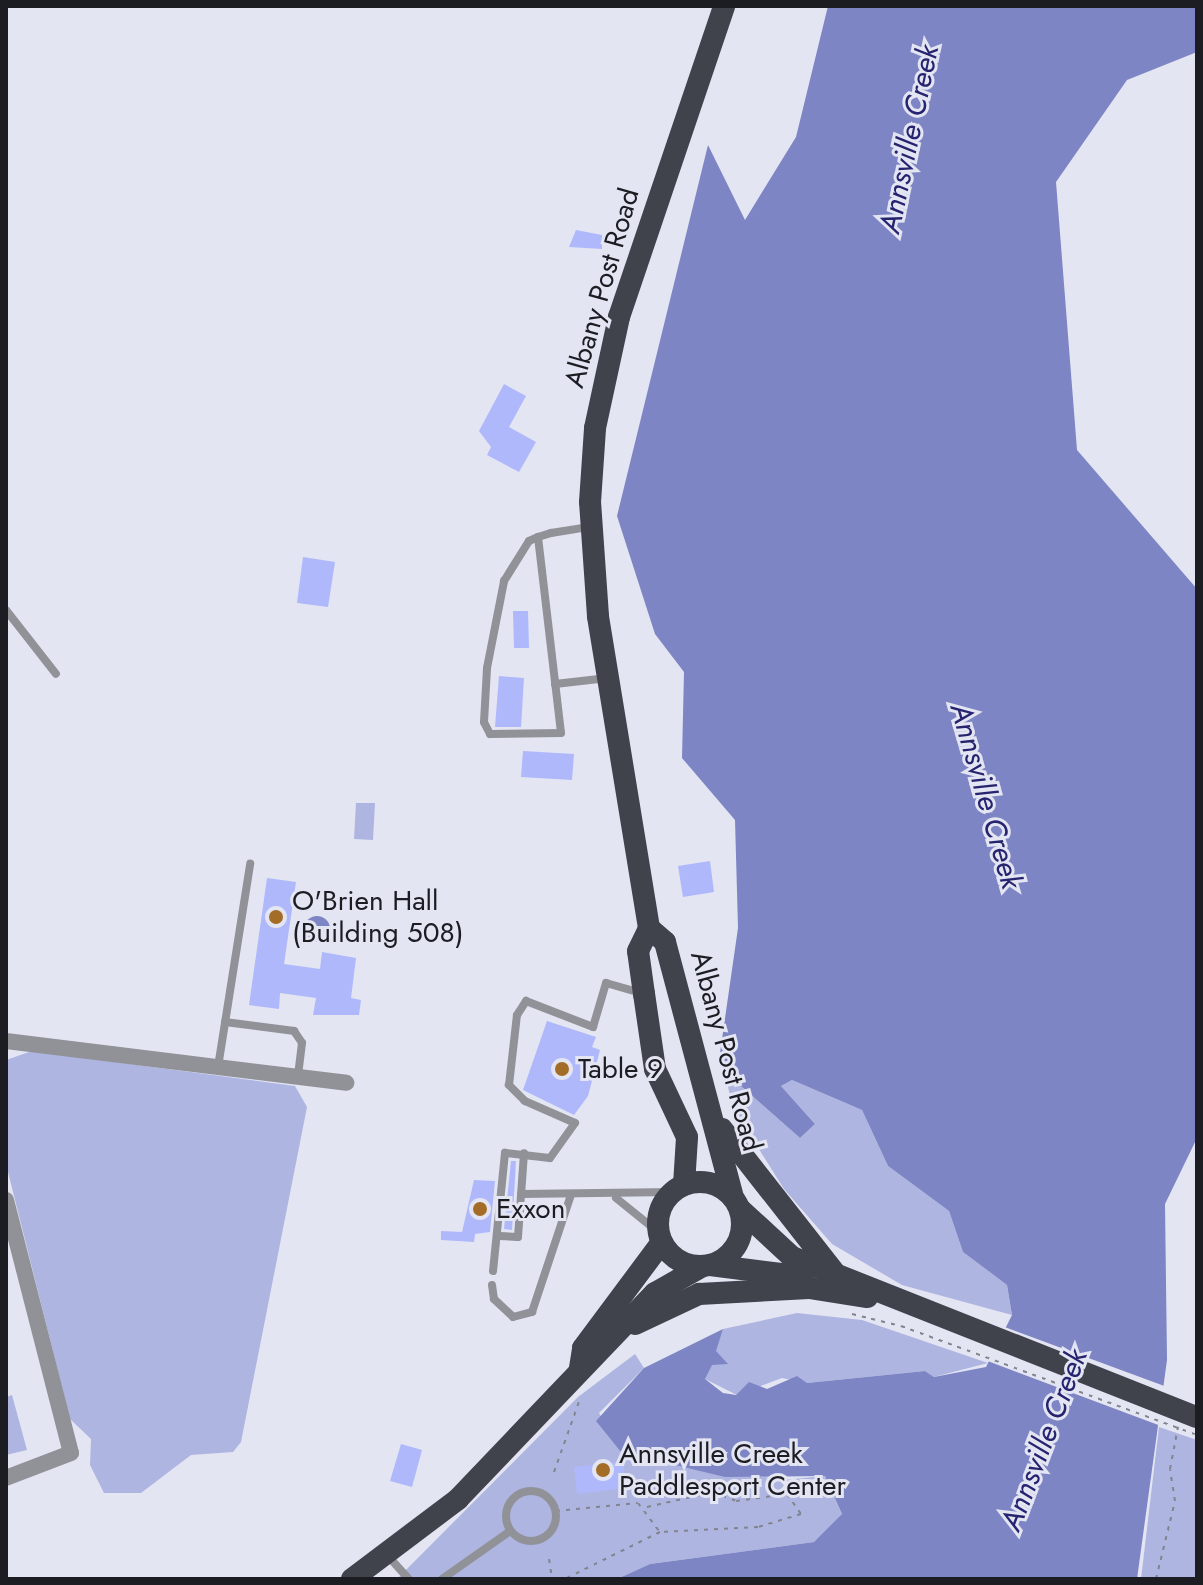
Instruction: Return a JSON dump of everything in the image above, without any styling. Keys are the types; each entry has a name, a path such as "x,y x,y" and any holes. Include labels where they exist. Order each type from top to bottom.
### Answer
{"highway":[{"name":"Albany Post Road","path":"678,1188 687,1137 655,1069 638,951 649,928 608,678 590,527 595,428 609,353 724,6"},
{"name":"Albany Post Road","path":"649,928 665,942 691,1057 716,1121 737,1203"},
{"path":"716,1121 835,1273"},
{"path":"582,1378 583,1348 660,1237 678,1188 710,1183 737,1203 792,1257 835,1273 901,1311"},
{"path":"352,1579 458,1499 582,1378 630,1326 655,1293 733,1249 737,1203"},
{"path":"660,1237 680,1263 797,1276 809,1288"},
{"path":"630,1326 699,1294 809,1288 901,1311 1190,1423"}],"street":[{"path":"6,1041 346,1083"},
{"path":"6,1052 24,1043"},
{"path":"6,1200 71,1453 6,1478"}],"lane":[{"path":"538,537 561,733 490,734 484,722 487,668 504,581 538,537 590,527"},
{"path":"6,610 56,674"},
{"path":"555,684 608,678"},
{"path":"218,1067 250,864"},
{"path":"493,1271 502,1218 505,1153 550,1158 575,1123 525,1101 509,1085 517,1015 526,1001 593,1027 606,983 644,994"},
{"path":"225,1022 294,1031 302,1043 298,1078"},
{"path":"500,1236 518,1237 521,1170 528,1154"},
{"path":"520,1194 616,1198 678,1188"},
{"path":"492,1285 494,1299 513,1317 532,1312 571,1195"},
{"path":"616,1198 660,1237"},
{"path":"525,1491 541,1492 556,1511 554,1528 541,1540 524,1541 510,1531 507,1507 525,1491"},
{"path":"442,1579 510,1531"},
{"path":"387,1555 409,1579"}],"path":[{"path":"901,1311 1190,1423 1170,1469 1175,1501 1156,1579"},
{"path":"554,1472 582,1378"},
{"path":"556,1511 621,1501 647,1507 713,1492 736,1501 787,1494 801,1514 758,1527 660,1532 565,1579"},
{"path":"647,1507 660,1532"},
{"path":"549,1559 552,1579"}],"shaded area":[{"path":"356,803 375,803 373,840 354,839"},
{"path":"32,1051 295,1086 307,1107 241,1442 233,1452 191,1455 141,1493 104,1493 90,1465 91,1439 70,1419 6,1164 6,1060"},
{"path":"720,1053 741,1086 800,1138 815,1124 781,1086 792,1080 862,1110 888,1166 949,1211 963,1252 1007,1285 1012,1315 902,1285 832,1244 784,1189 733,1108"},
{"path":"797,1313 862,1320 988,1363 934,1377 925,1371 807,1383 782,1378 737,1395 705,1379 723,1329"},
{"name":"Annsville Creek Paddlesport Center","path":"635,1354 644,1368 599,1413 621,1452 782,1480 825,1476 842,1514 837,1523 814,1542 650,1564 617,1579 397,1579 578,1397"},
{"path":"12,1395 27,1450 6,1455 6,1397"},
{"path":"1159,1427 1197,1440 1197,1579 1141,1579"}],"water":[{"name":"Annsville Creek","path":"828,6 1197,6 1197,52 1127,80 1056,182 1077,450 1197,589 1197,1138 1165,1204 1167,1360 1137,1579 617,1579 650,1564 814,1542 842,1514 825,1476 725,1477 621,1452 596,1421 644,1368 723,1329 716,1351 728,1364 712,1365 705,1379 723,1393 736,1395 749,1382 767,1389 797,1376 807,1383 925,1371 934,1377 986,1367 1012,1315 1007,1285 963,1252 949,1211 888,1166 862,1110 792,1080 781,1086 815,1124 800,1138 741,1086 720,1053 738,928 735,820 682,758 684,672 655,634 617,516 708,145 745,220 796,137"},
{"path":"317,916 327,919 330,929 327,939 317,942 307,939 304,929 307,919"}],"pier":[{"path":"1002,1326 1167,1387 1161,1426 985,1360"}],"building":[{"path":"576,230 602,235 602,249 569,247"},
{"path":"504,384 526,396 509,427 536,442 519,472 487,455 491,447 479,431"},
{"path":"303,557 335,562 328,607 297,603"},
{"path":"513,611 528,611 529,648 514,648"},
{"path":"499,676 524,678 521,727 495,727"},
{"path":"523,751 574,754 572,780 521,777"},
{"path":"710,861 714,892 683,897 678,866"},
{"name":"O'Brien Hall (Building 508)","path":"267,878 296,882 284,964 320,969 322,952 356,958 351,998 361,1000 359,1015 313,1015 316,998 280,993 279,1009 249,1005"},
{"name":"Table 9","path":"547,1021 596,1037 592,1047 600,1050 588,1096 574,1115 523,1090"},
{"path":"511,1161 516,1161 512,1230 504,1229"},
{"name":"Exxon","path":"474,1180 495,1181 490,1232 475,1234 474,1242 441,1240 441,1231 462,1232"},
{"path":"401,1444 422,1450 412,1487 390,1481"},
{"path":"623,1461 626,1488 577,1494 574,1467"}],"place":[{"name":"O'Brien Hall (Building 508)","path":"276,917"},
{"name":"Table 9","path":"562,1069"},
{"name":"Exxon","path":"480,1209"},
{"name":"Annsville Creek Paddlesport Center","path":"603,1470"}]}
